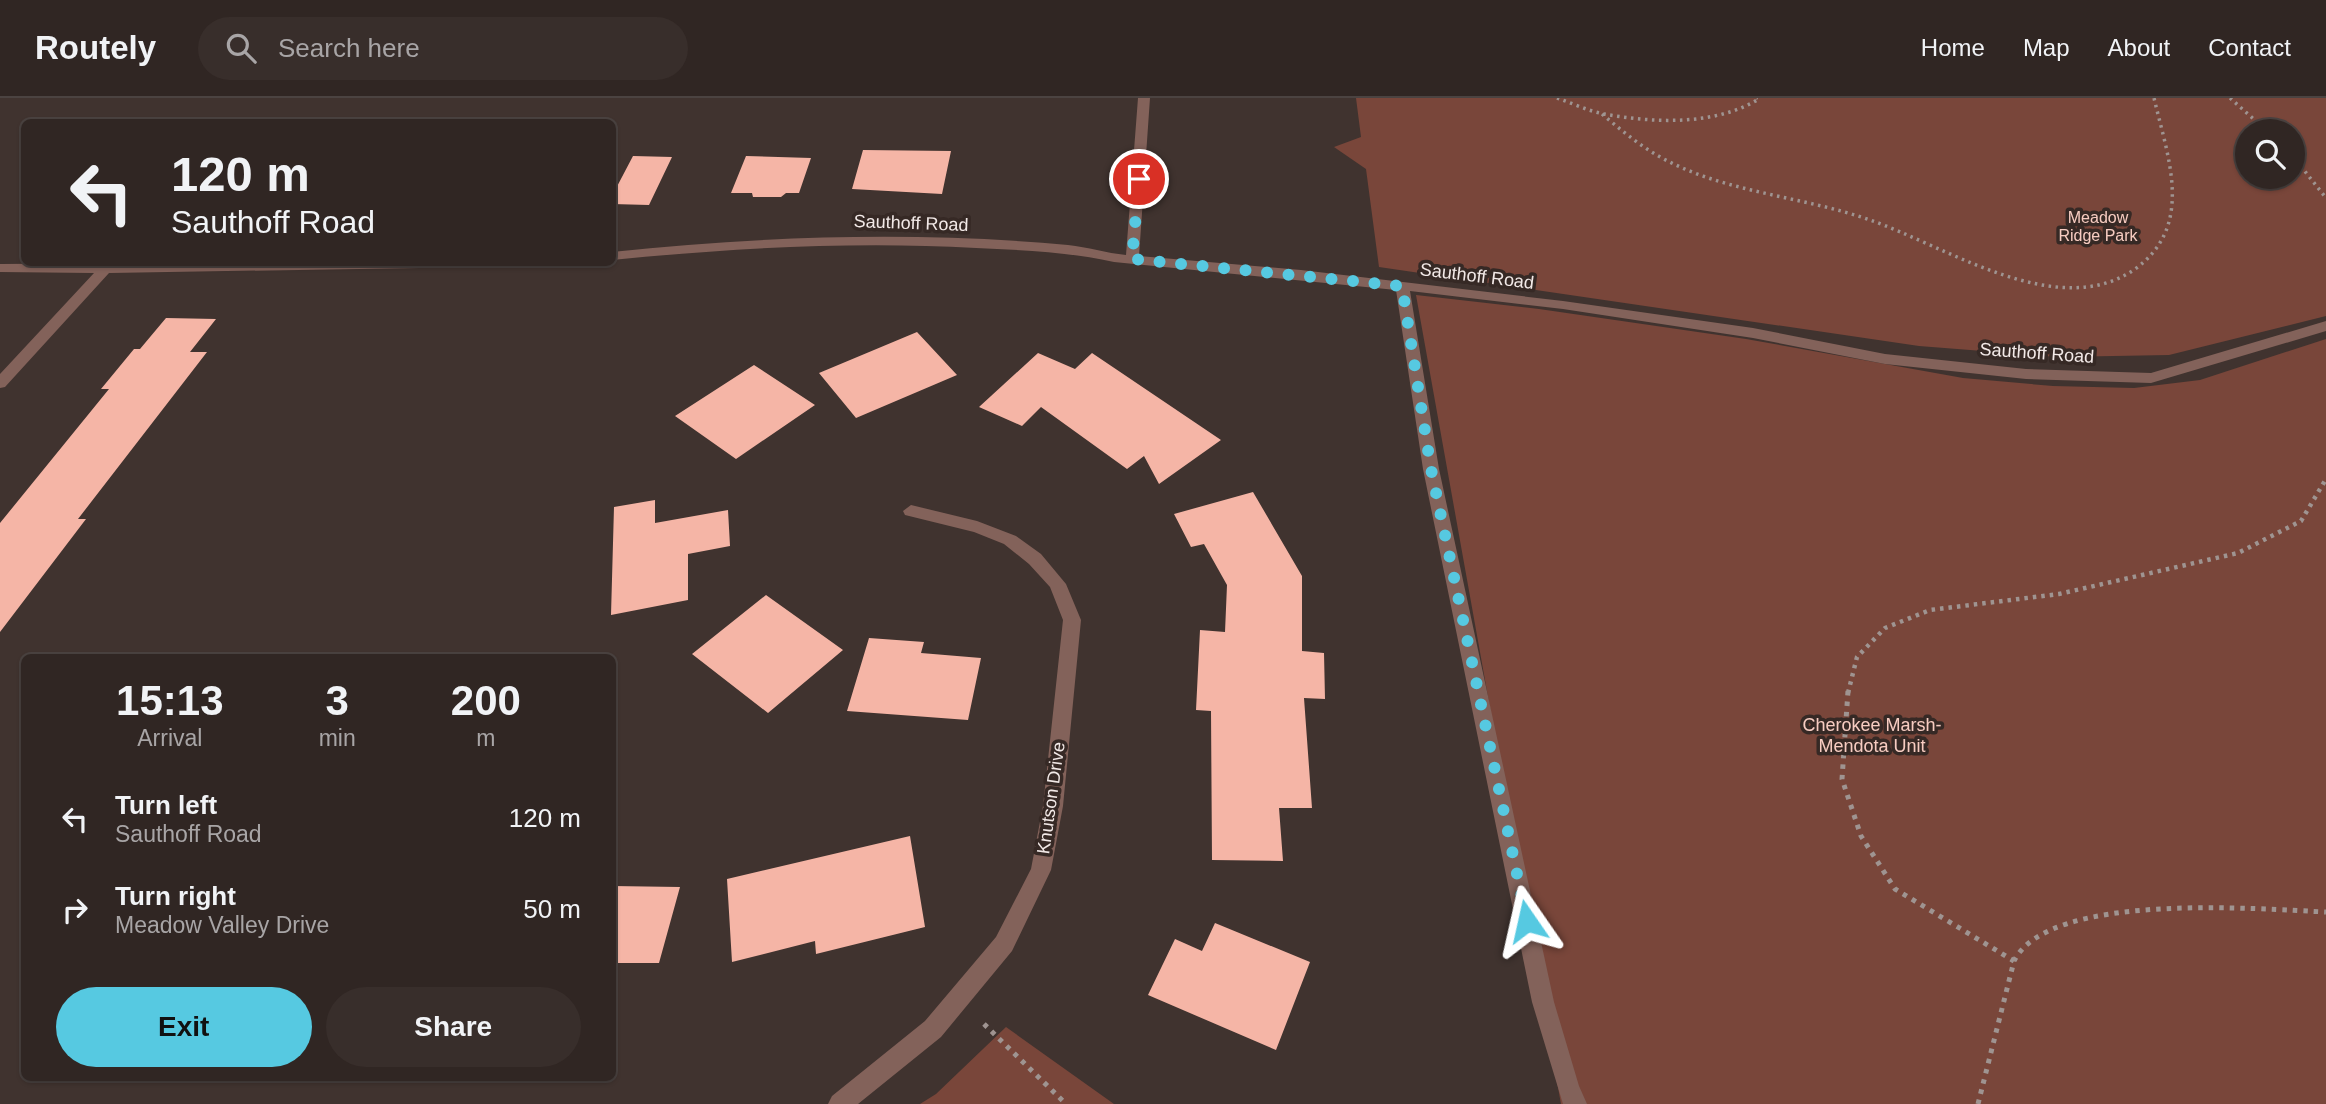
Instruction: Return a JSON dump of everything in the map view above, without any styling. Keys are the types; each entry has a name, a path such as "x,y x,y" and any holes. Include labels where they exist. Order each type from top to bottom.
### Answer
{"street":[{"path":"1132,259 1144,98"},
{"name":"Sauthoff Road","path":"616,256 793,242 895,240 1071,249 1132,259 1563,305 1753,333 1885,359 2026,374 2151,378 2326,326"},
{"path":"0,268 104,270 320,266"},
{"path":"0,383 104,270"},
{"path":"1402,286 1431,469 1543,1002 1575,1104"},
{"name":"Knutson Drive","path":"840,1104 933,1029 1004,944 1041,870 1053,807 1072,620 1057,584 1035,559 1010,541 977,527 911,511"}],"path":[{"path":"1558,98 1602,114 1690,120 1739,111 1759,99 1757,98"},
{"path":"1602,114 1640,145 1670,163 1707,178 1878,222 1902,230 2001,276 2042,286 2080,288 2111,283 2139,268 2159,246 2172,215 2170,176 2154,98"},
{"path":"2224,98 2231,98 2254,119"},
{"path":"2305,171 2326,198"},
{"path":"2014,961 1895,889 1861,836 1843,779 1847,696 1857,657 1885,628 1930,610 2059,594 2238,553 2301,522 2326,479"},
{"path":"1978,1104 2014,961 2023,945 2054,928 2103,915 2195,908 2326,912"},
{"path":"958,999 1066,1104"}],"green space":[{"name":"Meadow Ridge Park","path":"1356,98 2326,98 2326,316 2169,355 2058,357 1919,346 1379,267 1366,169 1334,147 1361,137"},
{"name":"Cherokee Marsh- Mendota Unit","path":"1416,295 1539,309 1746,339 1963,378 2053,386 2134,388 2200,380 2326,339 2326,1104 1561,1104"},
{"path":"1006,1027 1114,1104 920,1104 936,1094"}],"building":[{"path":"863,150 951,151 942,194 852,189"},
{"path":"633,156 672,157 649,205 616,204 616,188"},
{"path":"746,156 811,158 799,193 786,193 781,197 753,197 752,193 731,193"},
{"path":"166,318 216,319 190,352 207,352 78,519 86,519 0,632 0,523 109,389 101,389 134,349 140,349"},
{"path":"917,332 957,375 856,418 819,373"},
{"path":"1038,353 1075,369 1092,353 1221,440 1159,484 1144,456 1127,469 1041,407 1022,426 979,407"},
{"path":"754,365 815,405 736,459 675,416"},
{"path":"1253,492 1302,576 1302,651 1324,653 1325,699 1304,698 1312,808 1279,808 1283,861 1212,860 1211,711 1196,710 1200,630 1225,632 1227,585 1204,544 1191,547 1174,514"},
{"path":"655,500 655,523 728,510 730,546 688,554 688,600 611,615 614,507"},
{"path":"766,595 843,650 768,713 692,654"},
{"path":"869,638 924,642 921,653 981,658 968,720 847,711"},
{"path":"910,836 925,927 816,954 815,941 732,962 727,879"},
{"path":"616,886 680,887 659,963 616,963"},
{"path":"1215,923 1310,962 1276,1050 1148,995 1175,939 1202,951"}],"route":[{"path":"1139,179 1132,259 1402,286 1431,469 1527,921"}]}
